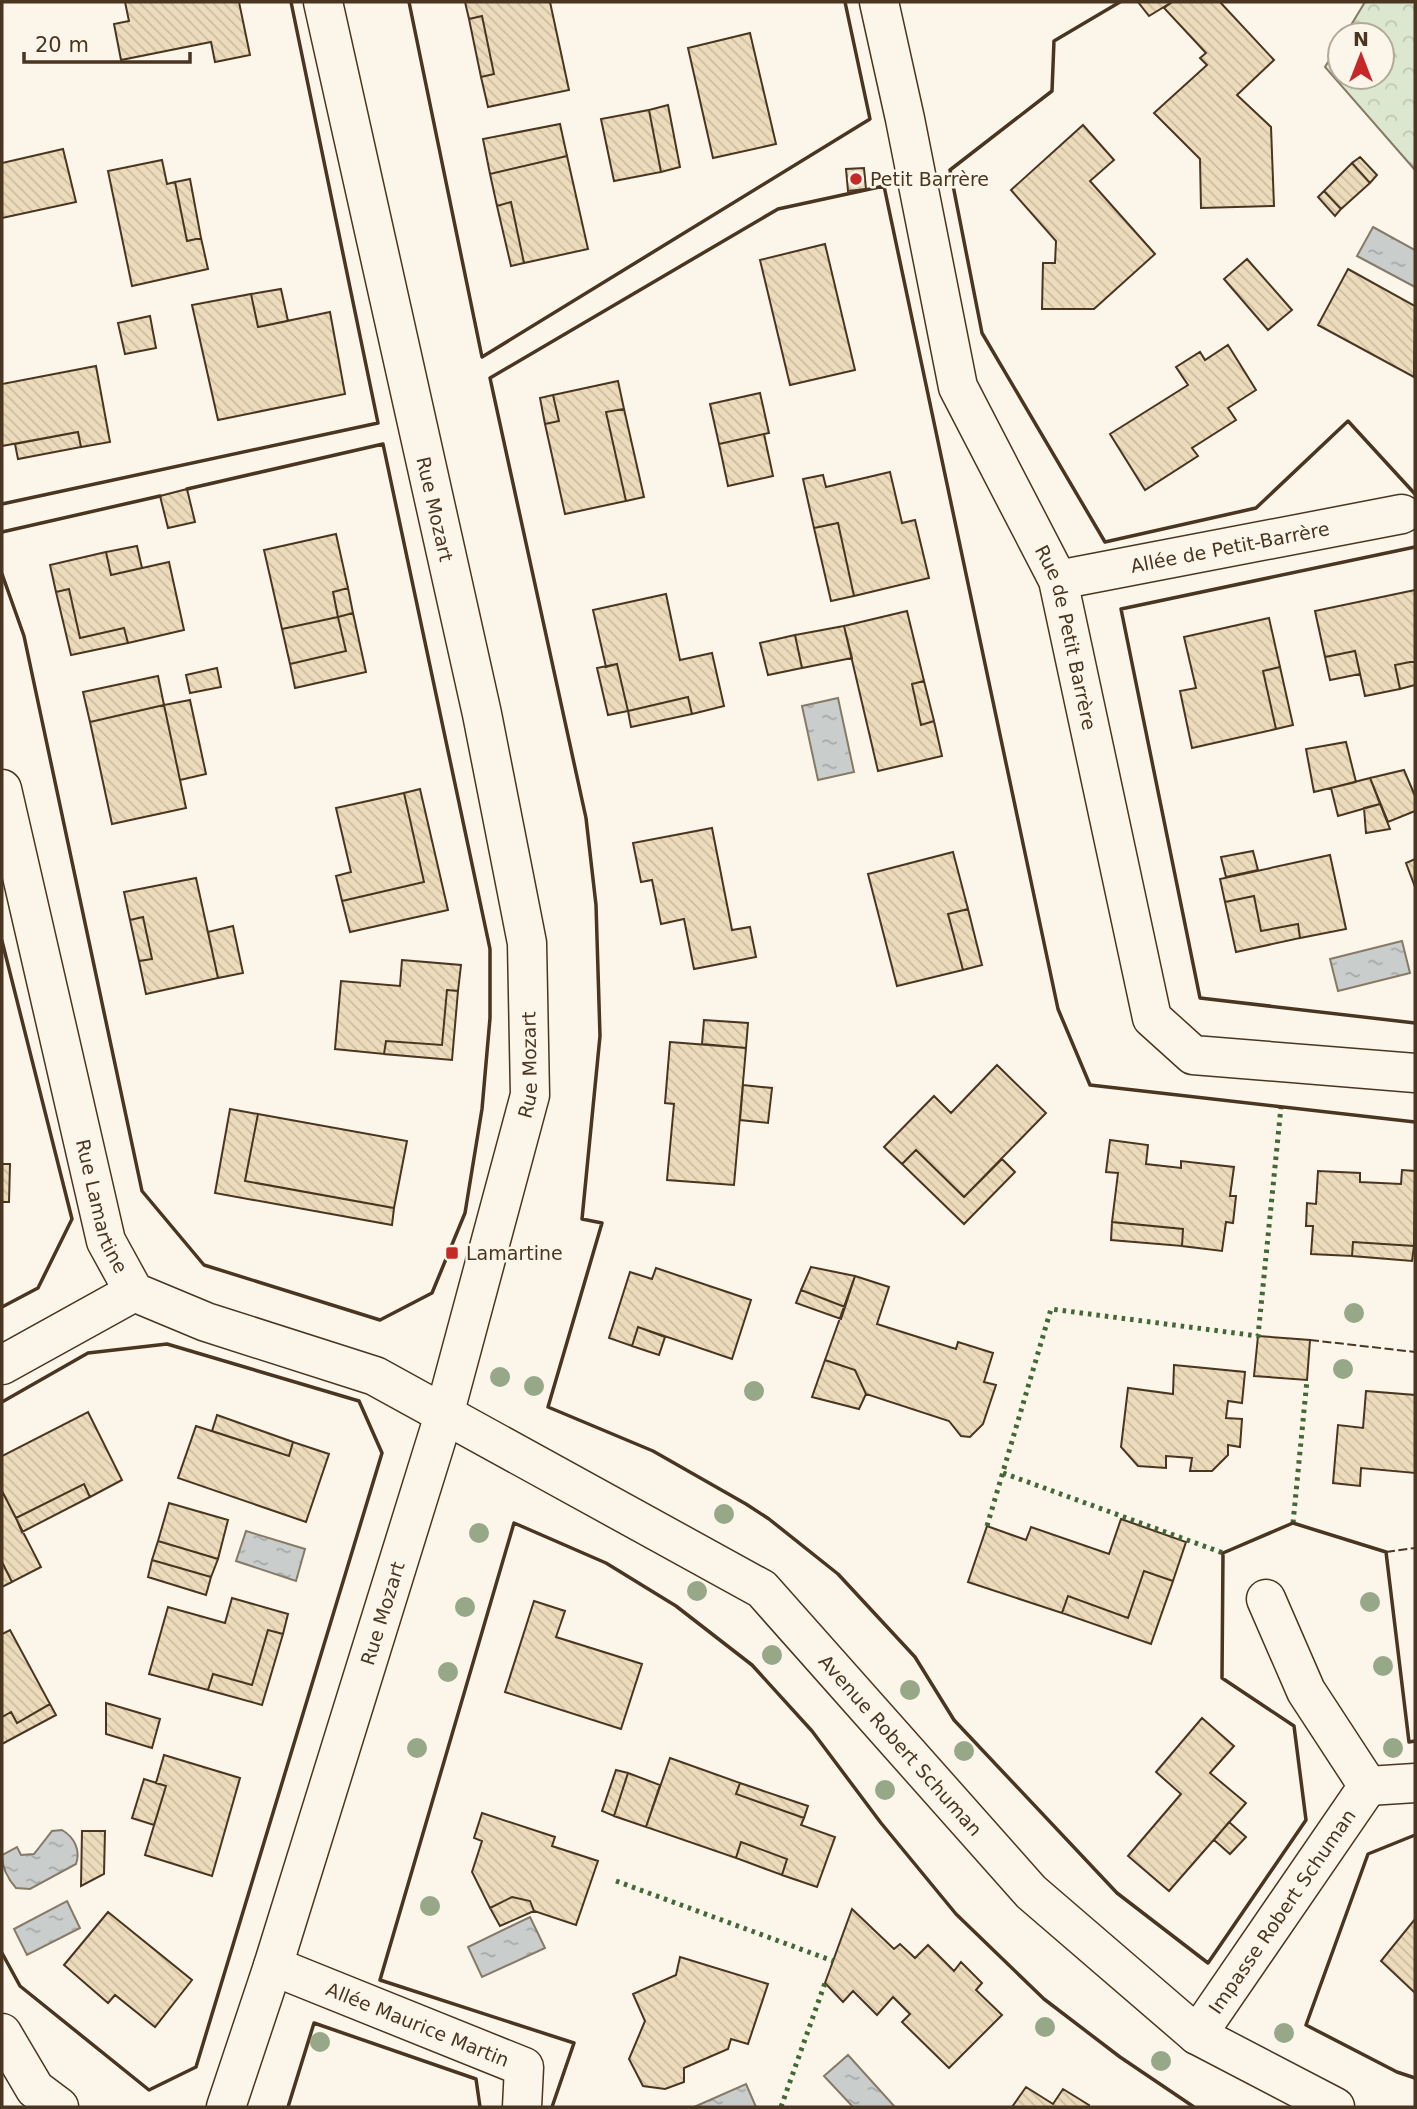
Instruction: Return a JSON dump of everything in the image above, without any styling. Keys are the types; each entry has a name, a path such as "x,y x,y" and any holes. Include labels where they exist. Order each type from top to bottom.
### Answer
{"street":[{"name":"Rue Mozart","path":"226,2107 273,1966 444,1415 530,1095 527,943 482,713 323,2"},
{"name":"Rue de Petit Barrère","path":"879,2 958,387 1058,580 1152,1018 1193,1055 1415,1073"},
{"name":"Allée de Petit-Barrère","path":"1058,580 1402,514"},
{"name":"Rue Lamartine","path":"2,789 106,1241 134,1292 206,1322 375,1376 444,1415"},
{"path":"2,1365 134,1292"},
{"name":"Avenue Robert Schuman","path":"444,1415 762,1589 1031,1892 1197,2035 1335,2107"},
{"path":"1266,1599 1306,1691 1368,1786 1415,1783"},
{"name":"Impasse Robert Schuman","path":"1197,2035 1368,1786"},
{"name":"Allée Maurice Martin","path":"273,1966 524,2067 522,2107"},
{"path":"2,2033 35,2090 59,2107"}],"green space":[{"path":"1365,2 1415,2 1415,170 1346,91 1396,91 1396,21 1353,21"}],"water":[{"path":"1373,227 1415,250 1415,287 1357,256"},
{"path":"838,698 854,772 818,780 802,706"},
{"path":"1402,941 1410,973 1338,991 1330,959"},
{"path":"246,1531 305,1549 296,1581 236,1561"},
{"path":"62,1830 75,1844 78,1854 76,1864 30,1889 16,1888 6,1873 2,1855 17,1847 21,1855 34,1854 52,1831"},
{"path":"67,1901 80,1928 27,1955 14,1929"},
{"path":"530,1917 545,1948 482,1977 468,1947"},
{"path":"848,2055 895,2107 853,2107 824,2076"},
{"path":"746,2084 756,2107 694,2107"}],"building":[{"path":"125,2 239,2 250,55 215,62 211,42 121,60 114,24 129,21"},
{"path":"465,2 550,2 569,90 488,107 481,77 494,74 482,16 469,19"},
{"path":"1138,2 1172,2 1149,16"},
{"path":"1172,2 1220,2 1274,60 1237,95 1271,127 1274,206 1201,208 1200,159 1154,113 1207,65 1200,58 1206,53 1164,8"},
{"path":"482,16 494,74 481,77 469,19"},
{"path":"750,33 776,144 713,158 688,48"},
{"path":"668,105 680,167 661,172 649,110"},
{"path":"649,110 661,172 614,181 601,119"},
{"path":"560,124 567,156 490,174 483,139"},
{"path":"1083,125 1114,160 1090,181 1155,254 1094,309 1042,309 1043,263 1055,263 1056,241 1011,190"},
{"path":"63,149 76,202 2,218 2,163"},
{"path":"567,156 588,249 524,263 511,202 497,206 490,174"},
{"path":"1360,157 1377,175 1370,183 1352,163"},
{"path":"162,160 167,184 175,182 187,241 201,238 208,269 132,286 108,171"},
{"path":"1352,163 1370,183 1341,209 1324,191"},
{"name":"Petit Barrère","path":"864,168 866,189 848,191 846,169"},
{"path":"190,179 201,238 187,241 175,182"},
{"path":"1324,191 1341,209 1335,216 1318,197"},
{"path":"511,202 524,263 511,266 497,206"},
{"path":"825,244 855,370 790,385 760,260"},
{"path":"1247,259 1292,310 1268,330 1224,279"},
{"path":"1348,269 1415,306 1414,377 1318,325"},
{"path":"281,289 288,321 258,327 251,294"},
{"path":"251,294 258,327 330,312 345,394 218,420 192,305"},
{"path":"150,316 156,348 125,354 118,323"},
{"path":"1228,345 1256,390 1228,408 1236,420 1192,448 1198,456 1145,490 1110,434 1188,385 1176,367 1200,352 1205,360"},
{"path":"96,366 110,442 81,447 78,432 2,446 2,384"},
{"path":"618,381 624,409 606,412 626,501 565,514 545,424 559,421 553,395"},
{"path":"760,393 769,433 719,444 710,404"},
{"path":"553,395 559,421 545,424 540,398"},
{"path":"624,409 644,497 626,501 606,412"},
{"path":"78,432 81,447 18,459 15,444"},
{"path":"764,434 773,476 728,486 719,444"},
{"path":"890,472 902,523 915,520 929,578 854,596 838,523 814,528 803,479 823,475 826,487"},
{"path":"187,489 195,522 168,528 160,496"},
{"path":"838,523 854,596 831,601 814,528"},
{"path":"336,534 348,588 333,592 338,617 282,629 264,550"},
{"path":"137,546 142,568 111,575 106,552"},
{"path":"106,552 111,575 169,562 184,630 128,643 124,628 80,638 69,589 56,592 50,565"},
{"path":"348,588 353,613 338,617 333,592"},
{"path":"69,589 80,638 124,628 128,643 71,655 56,592"},
{"path":"1415,590 1415,661 1395,665 1400,689 1365,696 1355,651 1325,657 1315,611"},
{"path":"666,594 680,660 712,653 724,706 692,714 688,697 628,711 617,664 606,667 593,610"},
{"path":"907,611 924,681 912,684 921,725 934,721 942,756 878,771 844,626"},
{"path":"353,613 366,672 295,688 290,664 346,651 338,617"},
{"path":"338,617 346,651 290,664 282,629"},
{"path":"1269,618 1280,667 1263,671 1276,729 1192,748 1180,691 1196,688 1184,637"},
{"path":"844,626 852,658 802,668 795,635"},
{"path":"795,635 802,668 768,675 760,643"},
{"path":"1355,651 1360,674 1330,680 1325,657"},
{"path":"1415,661 1415,685 1400,689 1395,665"},
{"path":"617,664 628,711 608,715 597,668"},
{"path":"1280,667 1293,725 1276,729 1263,671"},
{"path":"217,668 221,687 190,693 186,675"},
{"path":"158,676 164,705 90,722 83,692"},
{"path":"924,681 934,721 921,725 912,684"},
{"path":"688,697 692,714 631,727 628,711"},
{"path":"190,700 206,774 180,780 164,705"},
{"path":"164,705 186,808 112,824 90,722"},
{"path":"1346,742 1356,782 1314,792 1306,749"},
{"path":"1404,770 1415,796 1415,811 1388,822 1370,778"},
{"path":"1370,778 1380,804 1338,816 1331,788"},
{"path":"420,789 448,910 350,932 342,901 424,882 404,793"},
{"path":"404,793 424,882 342,901 336,876 351,872 336,808"},
{"path":"1380,804 1390,829 1366,833 1364,808"},
{"path":"712,828 732,930 750,927 756,957 694,969 684,919 661,924 652,880 641,882 633,843"},
{"path":"1253,851 1258,870 1226,877 1221,857"},
{"path":"953,852 968,909 948,914 963,970 897,986 868,874"},
{"path":"1330,855 1346,929 1300,938 1298,924 1261,931 1254,896 1225,902 1220,879"},
{"path":"1415,859 1415,887 1406,863"},
{"path":"196,878 218,978 146,994 139,961 152,959 143,917 130,920 124,892"},
{"path":"1254,896 1261,931 1298,924 1300,938 1236,952 1225,902"},
{"path":"968,909 982,965 963,970 948,914"},
{"path":"143,917 152,959 139,961 130,920"},
{"path":"233,926 243,973 218,978 208,932"},
{"path":"402,960 461,965 458,991 447,990 442,1045 386,1041 384,1054 335,1049 341,981 400,986"},
{"path":"447,990 458,991 452,1060 384,1054 386,1041 442,1045"},
{"path":"704,1020 748,1023 746,1048 702,1044"},
{"path":"670,1042 746,1048 734,1185 667,1180 674,1104 665,1103"},
{"path":"997,1065 1046,1113 964,1197 916,1150 902,1164 884,1147 934,1096 951,1113"},
{"path":"743,1085 772,1088 768,1123 740,1120"},
{"path":"230,1109 258,1114 245,1181 394,1208 392,1225 215,1193"},
{"path":"258,1114 407,1141 394,1208 245,1181"},
{"path":"1110,1140 1148,1145 1146,1164 1181,1168 1181,1161 1234,1167 1230,1196 1236,1196 1233,1223 1226,1222 1222,1251 1182,1246 1183,1229 1112,1222 1118,1173 1106,1172"},
{"path":"916,1150 964,1197 1002,1159 1015,1172 964,1224 902,1164"},
{"path":"2,1164 10,1164 9,1202 2,1202"},
{"path":"1402,1170 1415,1171 1414,1246 1353,1242 1352,1256 1311,1254 1313,1226 1306,1226 1307,1203 1316,1204 1318,1171 1360,1173 1360,1182 1401,1184"},
{"path":"1112,1222 1183,1229 1182,1246 1111,1240"},
{"path":"1353,1242 1414,1246 1412,1261 1352,1256"},
{"path":"811,1267 855,1276 845,1307 801,1290"},
{"path":"656,1268 751,1300 732,1359 638,1327 632,1346 609,1338 630,1272 652,1279"},
{"path":"855,1276 889,1287 877,1324 956,1349 958,1342 993,1353 984,1382 996,1385 983,1424 970,1437 961,1436 949,1421 866,1394 855,1370 825,1360"},
{"path":"801,1290 845,1307 841,1319 796,1303"},
{"path":"638,1327 665,1337 659,1355 632,1346"},
{"path":"1258,1336 1310,1340 1307,1380 1254,1376"},
{"path":"825,1360 855,1370 866,1394 859,1409 812,1397"},
{"path":"1174,1365 1245,1372 1242,1403 1228,1401 1226,1418 1242,1419 1240,1447 1228,1445 1228,1455 1212,1471 1190,1471 1192,1458 1166,1456 1166,1468 1138,1466 1121,1447 1128,1388 1173,1394"},
{"path":"1366,1391 1415,1395 1415,1473 1361,1468 1360,1486 1333,1483 1338,1425 1363,1428"},
{"path":"88,1412 122,1480 90,1497 84,1484 16,1518 2,1491 2,1456"},
{"path":"217,1415 293,1442 289,1456 212,1431"},
{"path":"196,1426 289,1456 293,1442 329,1454 306,1522 178,1478"},
{"path":"84,1484 90,1497 22,1532 16,1518"},
{"path":"2,1491 41,1567 12,1582 2,1562"},
{"path":"169,1503 228,1520 218,1559 158,1541"},
{"path":"1121,1519 1186,1542 1173,1581 1144,1571 1128,1618 1068,1596 1062,1613 968,1582 987,1526 1026,1540 1031,1527 1109,1554"},
{"path":"158,1541 218,1559 211,1577 152,1560"},
{"path":"152,1560 211,1577 206,1595 148,1577"},
{"path":"2,1562 12,1582 2,1587"},
{"path":"1144,1571 1173,1581 1151,1644 1062,1613 1068,1596 1128,1618"},
{"path":"232,1598 288,1614 283,1634 268,1630 252,1685 213,1674 208,1690 149,1674 168,1607 225,1623"},
{"path":"534,1601 565,1611 556,1637 642,1664 621,1729 505,1692"},
{"path":"10,1630 50,1704 17,1723 11,1712 2,1717 2,1634"},
{"path":"268,1630 283,1634 262,1705 208,1690 213,1674 252,1685"},
{"path":"106,1703 160,1719 152,1748 106,1734"},
{"path":"50,1704 56,1715 2,1744 2,1717 11,1712 17,1723"},
{"path":"1202,1718 1234,1746 1210,1773 1246,1803 1169,1891 1128,1856 1181,1794 1156,1772"},
{"path":"164,1755 240,1778 212,1876 145,1855 166,1786 156,1783"},
{"path":"670,1758 740,1783 736,1794 804,1818 801,1825 835,1837 817,1887 782,1875 787,1859 741,1842 736,1858 646,1827"},
{"path":"616,1770 628,1773 614,1816 602,1811"},
{"path":"628,1773 660,1785 646,1827 614,1816"},
{"path":"144,1779 166,1786 154,1825 132,1818"},
{"path":"740,1783 808,1806 804,1818 736,1794"},
{"path":"482,1813 555,1837 552,1846 598,1861 576,1925 534,1911 530,1901 512,1897 490,1908 472,1872 482,1841 474,1838"},
{"path":"1229,1822 1246,1837 1230,1854 1214,1840"},
{"path":"82,1831 105,1831 104,1874 81,1886"},
{"path":"741,1842 787,1859 782,1875 736,1858"},
{"path":"512,1897 530,1901 534,1911 500,1926 490,1908"},
{"path":"852,1909 894,1949 900,1944 915,1958 928,1945 954,1971 961,1962 982,1983 976,1990 1002,2015 949,2068 902,2022 910,2014 893,1997 877,2015 853,1991 843,2002 825,1983"},
{"path":"108,1912 192,1980 155,2027 115,1995 108,2003 64,1965"},
{"path":"1415,1919 1415,1993 1381,1961"},
{"path":"680,1957 768,1984 748,2044 731,2039 728,2049 684,2068 684,2082 665,2089 643,2086 629,2059 645,2021 633,1994 676,1975"},
{"path":"1026,2087 1053,2104 1063,2089 1089,2105 1012,2107"}],"hedge":[{"path":"987,1526 1051,1309 1258,1336 1281,1107"},
{"path":"1293,1523 1307,1380"},
{"path":"1003,1473 1223,1553"},
{"path":"616,1881 833,1961"},
{"path":"781,2107 825,1983"}],"fence":[{"path":"1310,1340 1415,1352"},
{"path":"1386,1552 1415,1548"}],"wall":[{"path":"2,504 378,423 291,2"},
{"path":"409,2 482,357 870,119 845,2"},
{"path":"1120,2 1054,41 1052,91 950,170 982,333 1105,542 1256,508 1348,421 1415,494"},
{"path":"1415,1122 1090,1085 1058,1009 884,186 778,209 490,378 586,818 596,905 600,1036 582,1219 602,1223 548,1407 653,1451 746,1504 838,1574 915,1657 954,1720 1117,1893 1208,1963 1306,1820 1294,1726 1222,1678 1223,1553 1293,1523 1386,1552 1409,1742 1415,1741"},
{"path":"2,574 24,636 142,1191 204,1265 380,1320 432,1293 465,1213 482,1109 490,1018 490,949 383,444 187,489"},
{"path":"2,532 160,496"},
{"path":"1415,547 1121,609 1200,998 1415,1023"},
{"path":"2,941 72,1219 38,1288 2,1307"},
{"path":"2,1402 88,1353 167,1344 359,1401 382,1453 196,2067 149,2090 20,1986 2,1953"},
{"path":"552,2107 574,2043 380,1980 514,1523 606,1563 676,1606 752,1665 812,1731 881,1823 956,1914 1044,1999 1120,2057 1194,2107"},
{"path":"1415,1835 1368,1854 1306,2025 1397,2072 1415,2078"},
{"path":"288,2107 314,2023 476,2079 480,2107"}],"place":[{"name":"Petit Barrère","path":"856,179"},
{"name":"Lamartine","path":"452,1253"}]}
